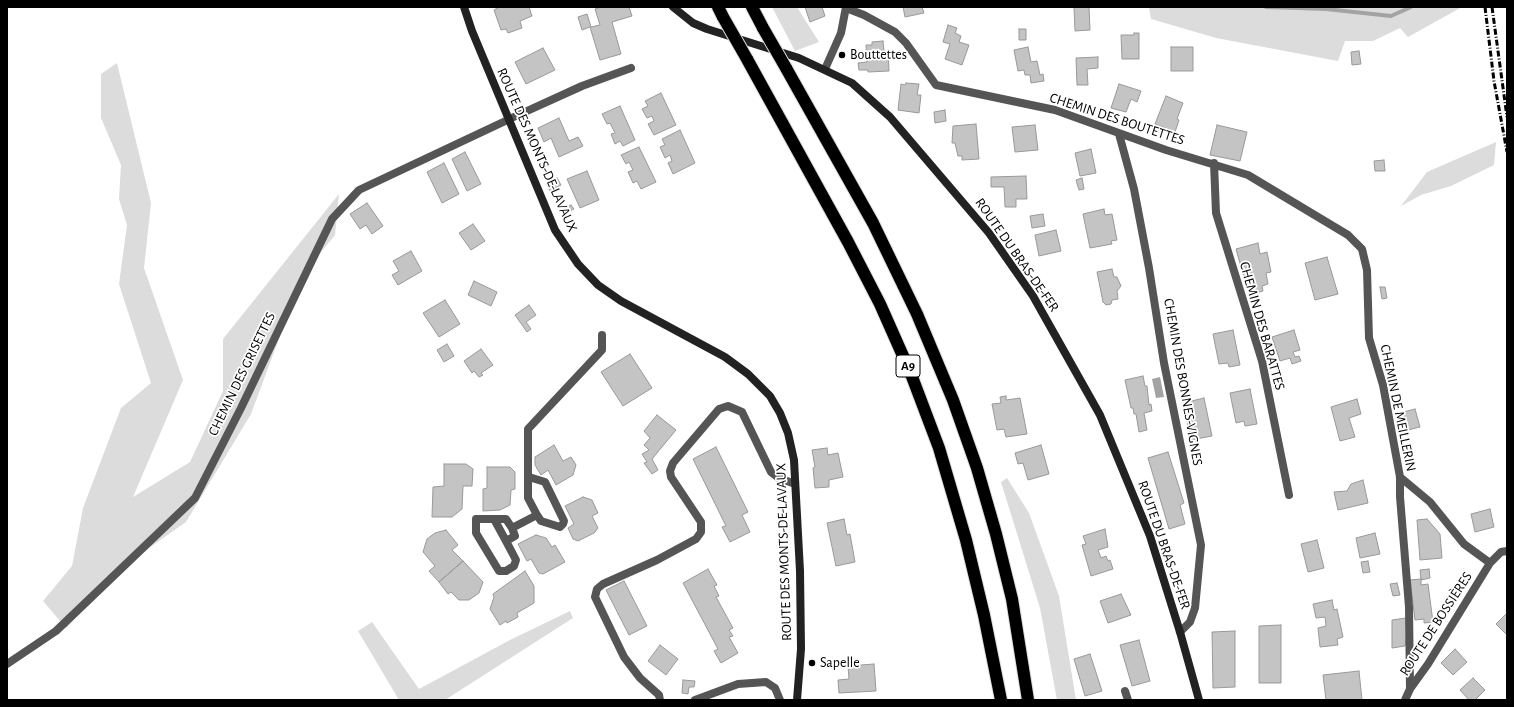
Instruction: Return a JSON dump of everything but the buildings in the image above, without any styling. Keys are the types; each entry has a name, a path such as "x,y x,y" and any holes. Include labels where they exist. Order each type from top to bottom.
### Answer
{"highway":[{"name":"A9","path":"752,7 873,223 901,280 941,369 977,468 996,534 1035,700"},
{"name":"A9","path":"721,12 848,242 880,304 911,374 939,448 966,540 984,615 1001,700"},
{"name":"A9","path":"1012,599 1028,700"}],"street":[{"name":"ROUTE DES MONTS-DE-LAVAUX","path":"464,7 472,32 555,230 578,264 598,285 626,304 725,357 748,374 770,396 780,413 788,433 794,460 800,570 801,648 797,700"},
{"name":"ROUTE DU BRAS-DE-FER","path":"672,7 693,23 707,29 799,58 852,83 890,117 989,233 1034,296 1100,415 1150,536 1180,632 1198,700"},
{"path":"825,69 841,33 846,8"},
{"name":"CHEMIN DES BOUTETTES","path":"846,8 864,15 895,32 906,43 936,85 1056,110 1166,150 1214,163 1248,175 1348,235"},
{"name":"CHEMIN DES GRISETTES","path":"7,664 56,630 195,498 241,408 332,219 359,190 508,119 582,86 632,68"},
{"name":"CHEMIN DES BONNES-VIGNES","path":"1120,134 1134,189 1149,268 1164,362 1201,545 1195,608 1190,622 1180,632"},
{"name":"CHEMIN DES BARATTES","path":"1214,163 1216,213 1262,361 1289,495"},
{"name":"CHEMIN DE MEILLERIN","path":"1348,235 1362,249 1368,270 1369,338 1383,385 1400,477 1400,497 1409,607 1410,689"},
{"path":"529,477 545,482 564,521 560,527 541,521 528,498 528,429 602,350 602,335"},
{"path":"660,700 659,695 640,678 624,657 595,596 597,589 604,584 657,560 696,539 701,532 701,522 671,477 670,471 673,463 719,409 728,406 742,412 771,472 779,478 795,484"},
{"name":"ROUTE DE BOSSIÈRES","path":"1400,477 1430,502 1464,544 1490,563"},
{"path":"512,528 537,515"},
{"path":"494,519 516,560 514,566 510,569 506,571 499,571 476,533 476,519 494,519 506,519 515,536 506,541"},
{"name":"ROUTE DE BOSSIÈRES","path":"1405,700 1410,689 1490,563 1501,552 1507,551"},
{"path":"695,700 738,684 766,682 775,688 780,700"},
{"path":"1125,691 1128,700"}],"shaded area":[{"path":"772,7 797,7 819,42 795,51"},
{"path":"1149,7 1462,7 1408,37 1400,28 1373,41 1345,41 1338,61 1216,38 1151,19"},
{"path":"117,63 151,203 144,268 183,380 133,497 190,462 223,391 223,339 339,194 335,235 303,274 251,414 186,522 129,562 66,628 43,601 72,566 83,508 121,408 151,383 119,284 127,225 119,199 121,165 101,118 101,74"},
{"path":"1496,142 1494,165 1451,186 1421,195 1401,206 1427,172"},
{"path":"1160,377 1164,397 1156,398 1152,379"},
{"path":"1007,478 1029,513 1059,596 1076,700 1057,700 1040,608 1001,482"},
{"path":"570,611 573,618 445,700 399,700 358,631 372,622 419,689 510,640"}],"waterway":[{"path":"1266,7 1326,9 1391,16 1411,7"}],"railway":[{"path":"1485,7 1494,81 1507,152"},
{"path":"1492,7 1507,117"}],"place":[{"name":"Bouttettes","path":"842,55"},
{"name":"Sapelle","path":"812,663"}]}
